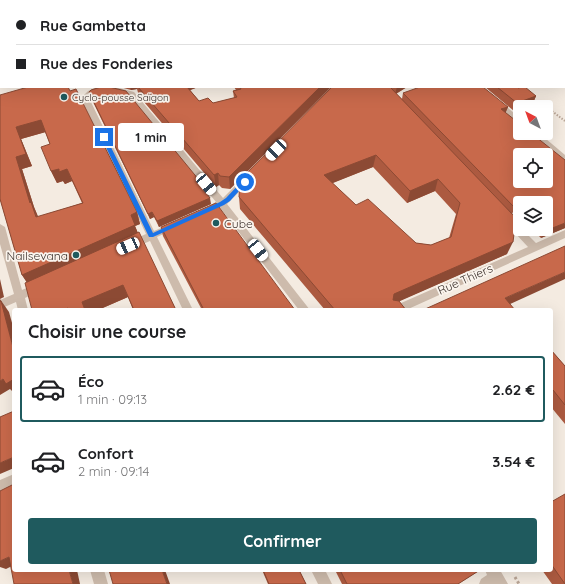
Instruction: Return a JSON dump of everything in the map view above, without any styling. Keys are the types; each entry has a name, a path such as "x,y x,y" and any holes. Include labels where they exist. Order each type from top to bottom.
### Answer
{"street":[{"path":"98,88 89,92 85,98 187,308"},
{"path":"111,88 131,94 141,92"},
{"path":"479,88 513,116"},
{"path":"131,94 222,204 303,308"},
{"path":"542,140 565,159"},
{"path":"200,214 222,204 256,170"},
{"path":"501,212 535,248"},
{"path":"120,250 187,220"},
{"path":"0,227 22,308"},
{"name":"Rue Thiers","path":"400,308 565,234"},
{"path":"0,305 47,283"},
{"path":"0,486 12,481"},
{"path":"98,572 101,584"},
{"path":"319,572 325,584"}],"path":[{"path":"553,111 565,120"}],"building":[{"path":"24,88 68,88 70,91 76,89 137,212 131,215 135,225 22,275 0,199 0,95","holes":["41,120 50,144 41,147 51,171 59,169 59,172 67,169 83,203 36,217 31,202 30,203 16,157 26,154 16,127"]},
{"path":"98,88 113,88 126,91 199,180 196,179 210,198 157,221 152,212 148,214 89,92"},
{"path":"139,88 188,88 199,101 208,98 213,103 237,97 233,91 240,88 319,88 229,177 220,176 218,173 214,175"},
{"path":"331,88 391,88 513,215 513,242 394,294 393,300 399,301 404,308 333,308 239,197 240,180","holes":["376,155 410,191 438,179 460,203 451,237 431,245 416,243 368,199 356,205 324,175"]},
{"path":"417,88 484,88 508,107 501,109 513,118 513,140 540,140 550,148 513,148 513,188 553,188 553,150 565,160 565,223 553,228 553,196 513,196 513,206 403,93"},
{"path":"498,88 526,88 536,96 525,100 513,100"},
{"path":"216,203 294,308 203,308 161,227"},
{"path":"139,232 175,308 133,308 123,285 82,302 84,308 31,308 25,283"},
{"path":"565,246 565,272 505,298 513,308 427,308"},
{"path":"1,301 12,343 12,380 6,384 3,379 0,381"},
{"path":"553,352 565,366 565,405 553,390"},
{"path":"12,412 12,458 0,463 0,417"},
{"path":"12,485 12,572 70,572 73,584 14,584 9,557 0,561 0,491"},
{"path":"565,494 565,584 553,567 553,501"},
{"path":"110,572 163,572 167,584 113,584"},
{"path":"264,572 300,572 306,584 269,584"},
{"path":"341,572 477,572 458,584 347,584"}],"place":[{"name":"Cyclo-pousse Saïgon","path":"64,97"},
{"name":"Cube","path":"216,223"},
{"name":"Nailsevana","path":"76,255"}],"route":[{"path":"104,137 151,236 222,204 245,182"}]}
